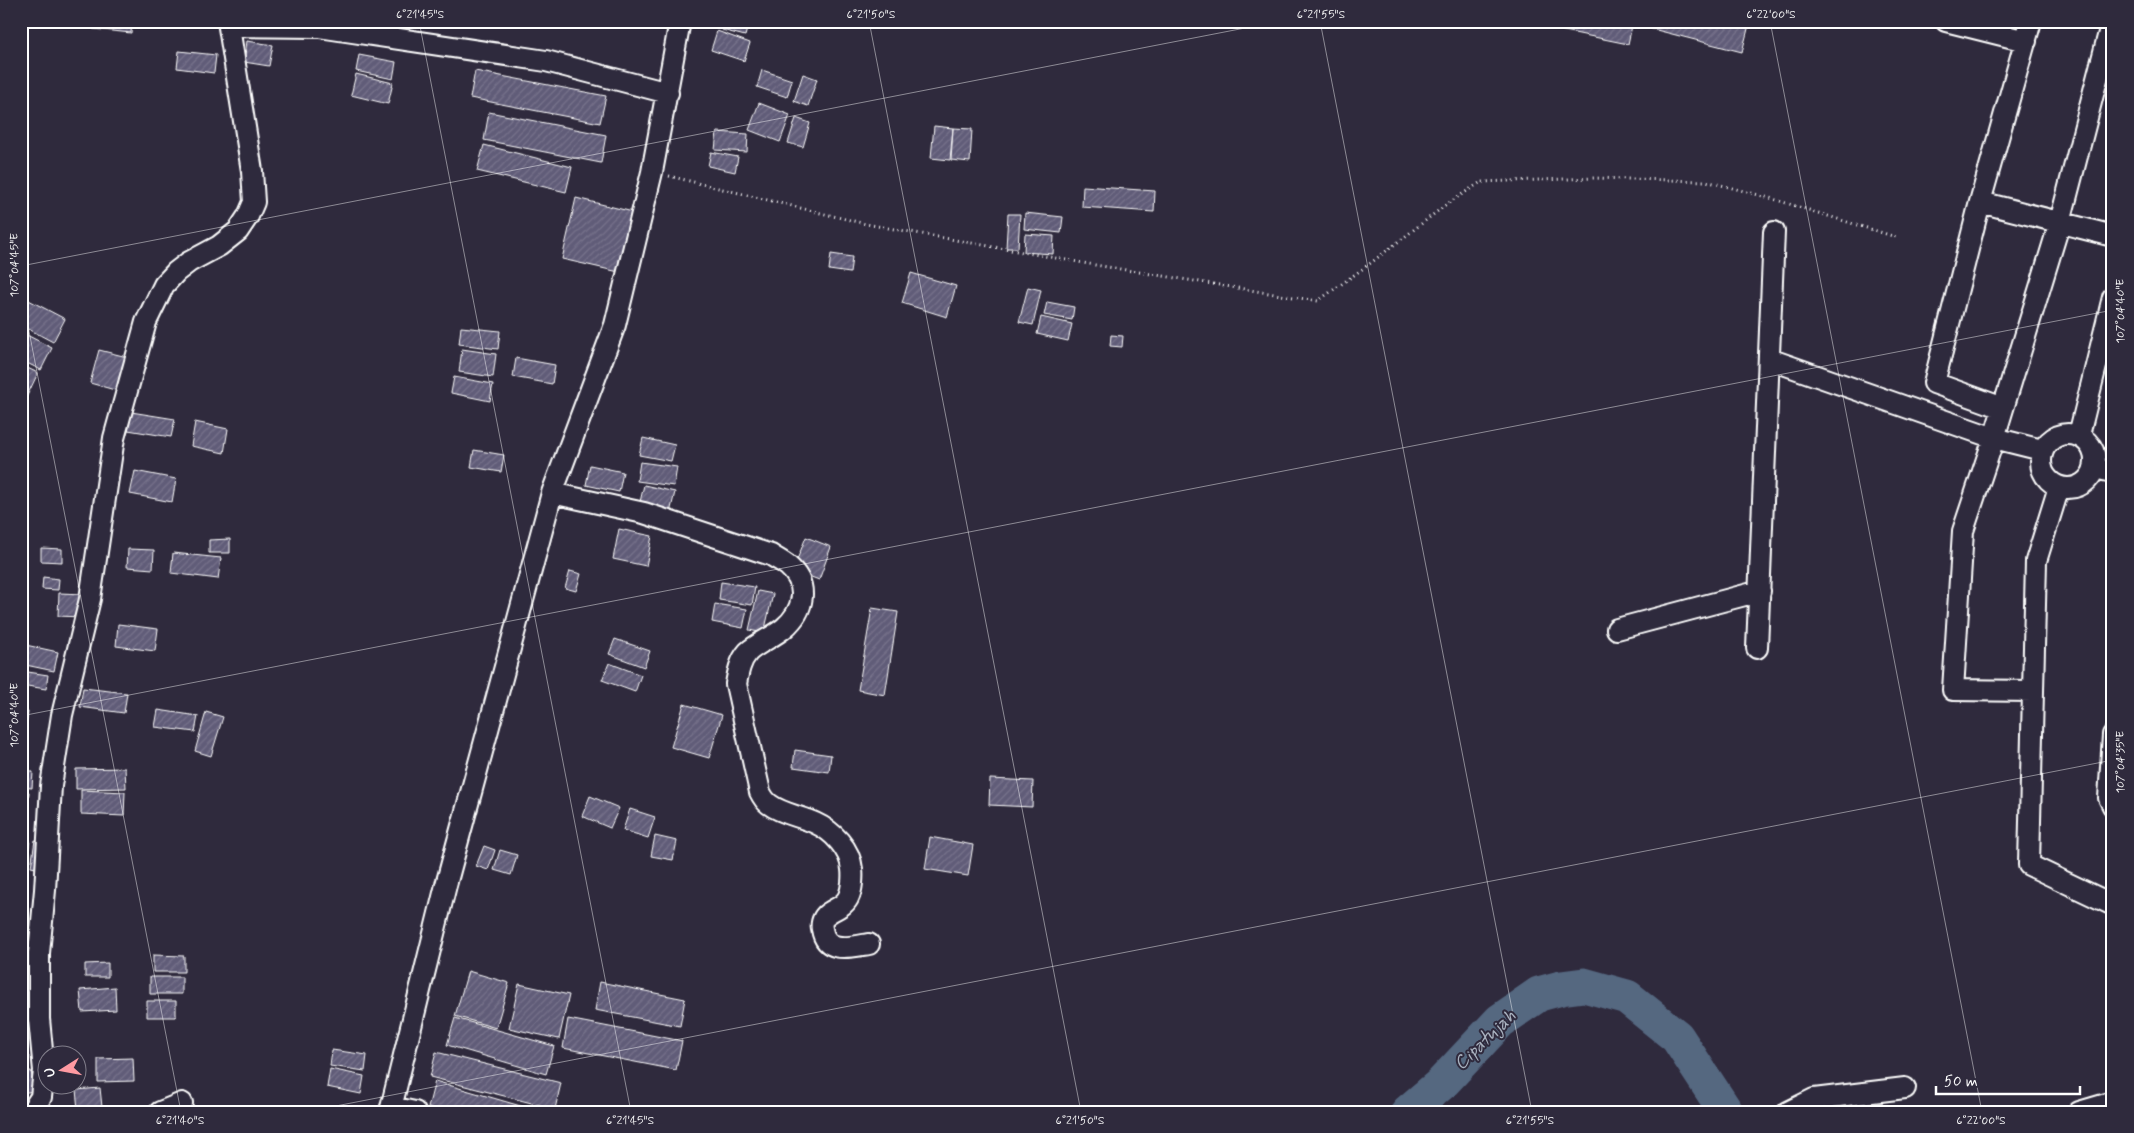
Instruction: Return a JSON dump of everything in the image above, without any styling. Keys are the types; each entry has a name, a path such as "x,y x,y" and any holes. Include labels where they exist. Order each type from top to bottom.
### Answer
{"street":[{"path":"415,1112 390,1109 446,885 552,493 615,325 652,172 680,21"},
{"path":"1946,21 2026,41"},
{"path":"2003,408 1934,382 1980,202 2031,21"},
{"path":"2032,691 1953,690 1963,531 1994,438 2060,222 2112,21"},
{"path":"33,1111 41,1097 44,1071 38,1019 39,953 46,881 50,786 62,715 90,599 114,438 146,322 164,285 189,262 219,246 238,231 248,216 254,202 252,170 229,24 319,27 546,60 668,93"},
{"path":"1980,202 2113,236"},
{"path":"1758,648 1774,232"},
{"path":"2079,436 2113,297"},
{"path":"1769,359 1994,438 2042,450"},
{"path":"2070,433 2079,436 2091,447 2103,470 2074,488 2059,487 2044,475 2041,467 2042,450 2054,437 2070,433"},
{"path":"2059,487 2036,562 2030,865 2113,905"},
{"path":"552,493 644,512 771,555 788,566 800,581 803,603 794,618 783,629 748,653 738,670 736,684 760,792 768,804 781,811 816,823 833,835 842,844 847,854 852,869 850,896 844,904 826,915 822,927 828,944 834,947 869,944"},
{"path":"1617,629 1760,590"},
{"path":"2113,735 2109,798 2113,806"},
{"path":"1788,1112 1814,1099 1905,1088"},
{"path":"2079,1112 2113,1102"},
{"path":"160,1112 182,1103"}],"path":[{"path":"652,172 866,224 1089,264 1318,300 1372,262 1446,204 1481,182 1594,178 1706,181 1770,198 1899,238"}],"building":[{"path":"53,21 90,21 89,28"},
{"path":"94,21 132,21 131,33 93,29"},
{"path":"724,21 749,22 745,36 722,30"},
{"path":"1546,21 1633,21 1628,44 1545,27"},
{"path":"1634,21 1750,21 1742,52 1633,24"},
{"path":"717,31 750,43 744,61 711,50"},
{"path":"247,41 273,45 269,66 244,62"},
{"path":"179,51 216,55 214,73 177,68"},
{"path":"359,55 396,62 393,79 356,71"},
{"path":"762,70 792,80 787,97 757,87"},
{"path":"475,71 606,96 600,123 470,98"},
{"path":"356,74 393,83 388,104 351,95"},
{"path":"803,74 817,79 808,106 794,101"},
{"path":"759,103 790,115 780,142 749,130"},
{"path":"489,112 606,135 601,163 484,140"},
{"path":"796,118 810,123 803,147 788,143"},
{"path":"934,126 953,128 950,160 931,158"},
{"path":"953,128 972,129 970,162 951,160"},
{"path":"717,132 748,134 747,152 715,150"},
{"path":"484,145 572,167 566,192 477,171"},
{"path":"711,152 738,157 735,172 708,166"},
{"path":"1083,186 1155,191 1154,212 1082,207"},
{"path":"576,198 633,212 619,272 562,259"},
{"path":"1025,213 1063,217 1061,233 1024,229"},
{"path":"1008,214 1020,214 1018,248 1006,248"},
{"path":"1025,234 1054,236 1053,254 1024,252"},
{"path":"831,254 852,257 850,273 829,270"},
{"path":"911,273 956,286 947,317 902,303"},
{"path":"1028,287 1041,290 1033,325 1019,322"},
{"path":"21,296 65,319 53,342 21,325"},
{"path":"1047,302 1074,307 1072,320 1044,315"},
{"path":"1041,317 1072,324 1068,341 1037,334"},
{"path":"461,327 500,331 498,349 459,344"},
{"path":"21,332 52,348 41,370 21,360"},
{"path":"1111,335 1123,336 1122,347 1110,346"},
{"path":"462,349 496,354 493,377 459,372"},
{"path":"99,350 131,358 122,392 90,383"},
{"path":"516,358 555,365 552,384 513,377"},
{"path":"21,365 38,373 25,400 21,398"},
{"path":"454,377 493,384 490,401 451,393"},
{"path":"131,412 175,419 171,437 128,430"},
{"path":"195,422 228,429 224,453 191,446"},
{"path":"643,438 675,445 671,461 639,455"},
{"path":"474,450 504,455 501,472 471,467"},
{"path":"640,462 677,467 674,486 637,481"},
{"path":"590,465 623,472 619,492 586,485"},
{"path":"135,471 176,479 172,502 130,494"},
{"path":"644,485 675,492 670,513 639,506"},
{"path":"619,529 652,536 646,566 613,559"},
{"path":"806,537 831,547 819,580 793,570"},
{"path":"230,539 230,553 209,553 209,540"},
{"path":"41,548 62,549 62,562 41,561"},
{"path":"128,549 154,550 153,569 127,567"},
{"path":"173,553 221,558 218,579 171,573"},
{"path":"570,571 581,574 576,591 565,588"},
{"path":"43,577 59,579 58,590 42,589"},
{"path":"721,582 755,587 752,605 719,600"},
{"path":"758,591 773,594 764,633 749,630"},
{"path":"59,593 84,594 82,617 58,616"},
{"path":"715,604 747,609 743,628 712,622"},
{"path":"872,608 898,612 885,695 858,690"},
{"path":"118,624 158,629 155,651 116,646"},
{"path":"615,639 650,651 644,667 609,654"},
{"path":"21,644 58,652 54,671 21,664"},
{"path":"609,663 641,675 635,692 602,680"},
{"path":"21,671 48,675 46,689 21,685"},
{"path":"83,688 127,693 124,713 80,707"},
{"path":"684,704 722,715 709,758 671,747"},
{"path":"158,710 198,716 195,732 155,727"},
{"path":"21,711 28,712 25,734 21,733"},
{"path":"206,712 223,717 211,756 195,751"},
{"path":"795,750 831,755 829,772 793,767"},
{"path":"125,768 126,788 76,789 76,769"},
{"path":"21,771 33,772 32,788 21,787"},
{"path":"990,779 1033,781 1032,807 989,805"},
{"path":"81,790 125,792 124,816 81,814"},
{"path":"21,791 29,792 27,809 21,808"},
{"path":"590,796 619,808 610,828 582,816"},
{"path":"630,809 655,817 648,838 623,830"},
{"path":"655,836 677,841 673,860 651,856"},
{"path":"930,837 973,845 968,876 925,869"},
{"path":"21,839 30,840 26,866 21,866"},
{"path":"35,840 45,842 40,869 31,867"},
{"path":"484,846 495,850 488,870 476,866"},
{"path":"500,850 517,855 511,875 494,870"},
{"path":"153,955 184,956 184,972 153,972"},
{"path":"108,963 108,977 85,977 85,964"},
{"path":"468,971 509,983 496,1028 455,1016"},
{"path":"150,977 182,977 182,994 150,994"},
{"path":"600,982 685,999 680,1026 595,1010"},
{"path":"519,984 569,995 559,1039 509,1028"},
{"path":"115,987 116,1010 82,1012 80,990"},
{"path":"147,1001 176,1001 176,1017 147,1017"},
{"path":"455,1018 554,1046 546,1074 447,1045"},
{"path":"568,1019 682,1041 676,1070 563,1048"},
{"path":"332,1050 367,1055 365,1071 330,1066"},
{"path":"436,1052 561,1083 555,1109 430,1077"},
{"path":"21,1055 26,1055 28,1070 21,1071"},
{"path":"133,1058 134,1081 98,1082 98,1059"},
{"path":"330,1069 364,1076 361,1094 327,1087"},
{"path":"31,1071 34,1091 21,1093 21,1072"},
{"path":"435,1081 541,1112 441,1112 428,1108"},
{"path":"100,1088 102,1107 78,1109 77,1096 88,1096 88,1089"}],"waterway":[{"name":"Cipatujah","path":"1408,1112 1442,1083 1500,1021 1539,994 1561,988 1584,985 1627,997 1677,1037 1726,1112"}]}
